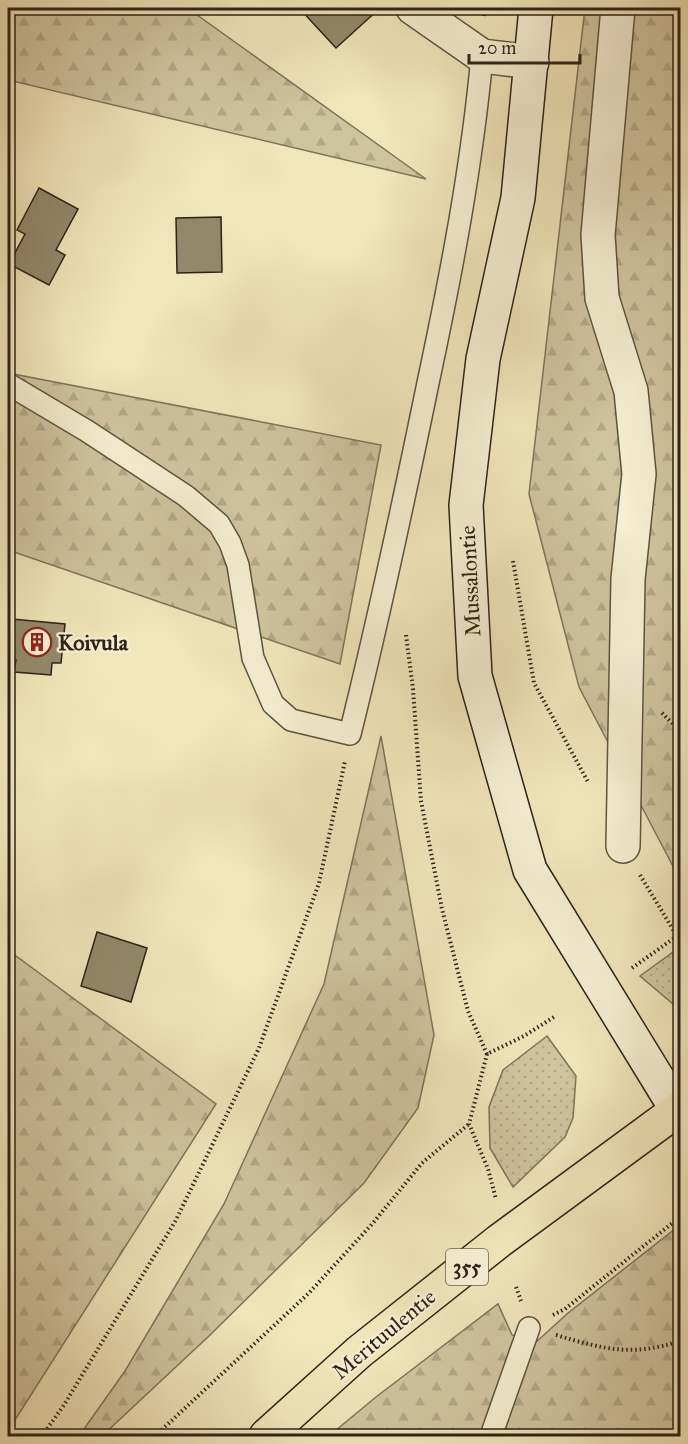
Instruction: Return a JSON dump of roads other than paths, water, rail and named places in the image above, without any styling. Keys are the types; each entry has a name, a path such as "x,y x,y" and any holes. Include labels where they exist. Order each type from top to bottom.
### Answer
{"main road":[{"path":"413,8 482,56 532,62"},
{"name":"Mussalontie","path":"536,8 518,198 483,359 465,505 475,676 530,870 679,1109"},
{"path":"618,8 598,235 602,298 632,391 639,474 628,579 623,846"},
{"name":"Merituulentie","path":"266,1437 359,1352 499,1241 679,1109"}],"lane":[{"path":"8,384 87,431 186,496 219,524 230,543 238,565 253,658 273,704 291,720 350,734 401,515 452,269 477,112 482,56"},
{"path":"491,1437 529,1328"}],"place":[{"name":"Koivula","path":"37,642"}]}
